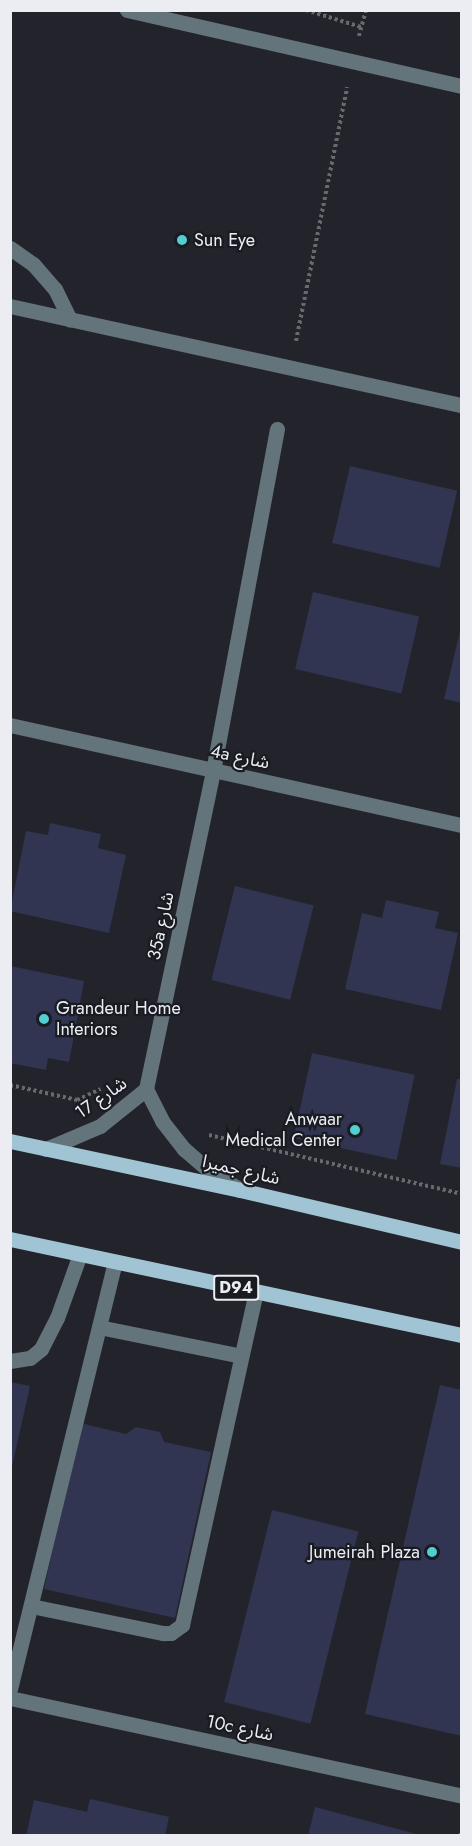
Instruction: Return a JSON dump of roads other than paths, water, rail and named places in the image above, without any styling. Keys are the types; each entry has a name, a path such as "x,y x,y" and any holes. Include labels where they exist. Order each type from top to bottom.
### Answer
{"main road":[{"name":"شارع جميرا","path":"10,1141 240,1190 462,1242"},
{"name":"D94","path":"10,1239 462,1335"}],"street":[{"path":"127,10 351,63 462,86"},
{"path":"10,248 33,264 56,289 70,320"},
{"path":"10,306 462,405"},
{"name":"35a شارع","path":"146,1089 213,771 277,429"},
{"name":"4a شارع","path":"10,725 462,825"},
{"name":"شارع 17","path":"46,1149 100,1126 146,1089 162,1121 183,1149 210,1172 240,1190"},
{"path":"10,1361 30,1358 41,1349 57,1318 80,1254"},
{"path":"10,1689 115,1262"},
{"path":"31,1606 163,1633 171,1633 182,1625 256,1292"},
{"path":"99,1327 241,1356"},
{"name":"10c شارع","path":"10,1698 462,1796"}],"place":[{"name":"Sun Eye","path":"182,240"},
{"name":"Grandeur Home Interiors","path":"44,1019"},
{"name":"Anwaar Medical Center","path":"355,1130"},
{"name":"Jumeirah Plaza","path":"432,1552"}]}
